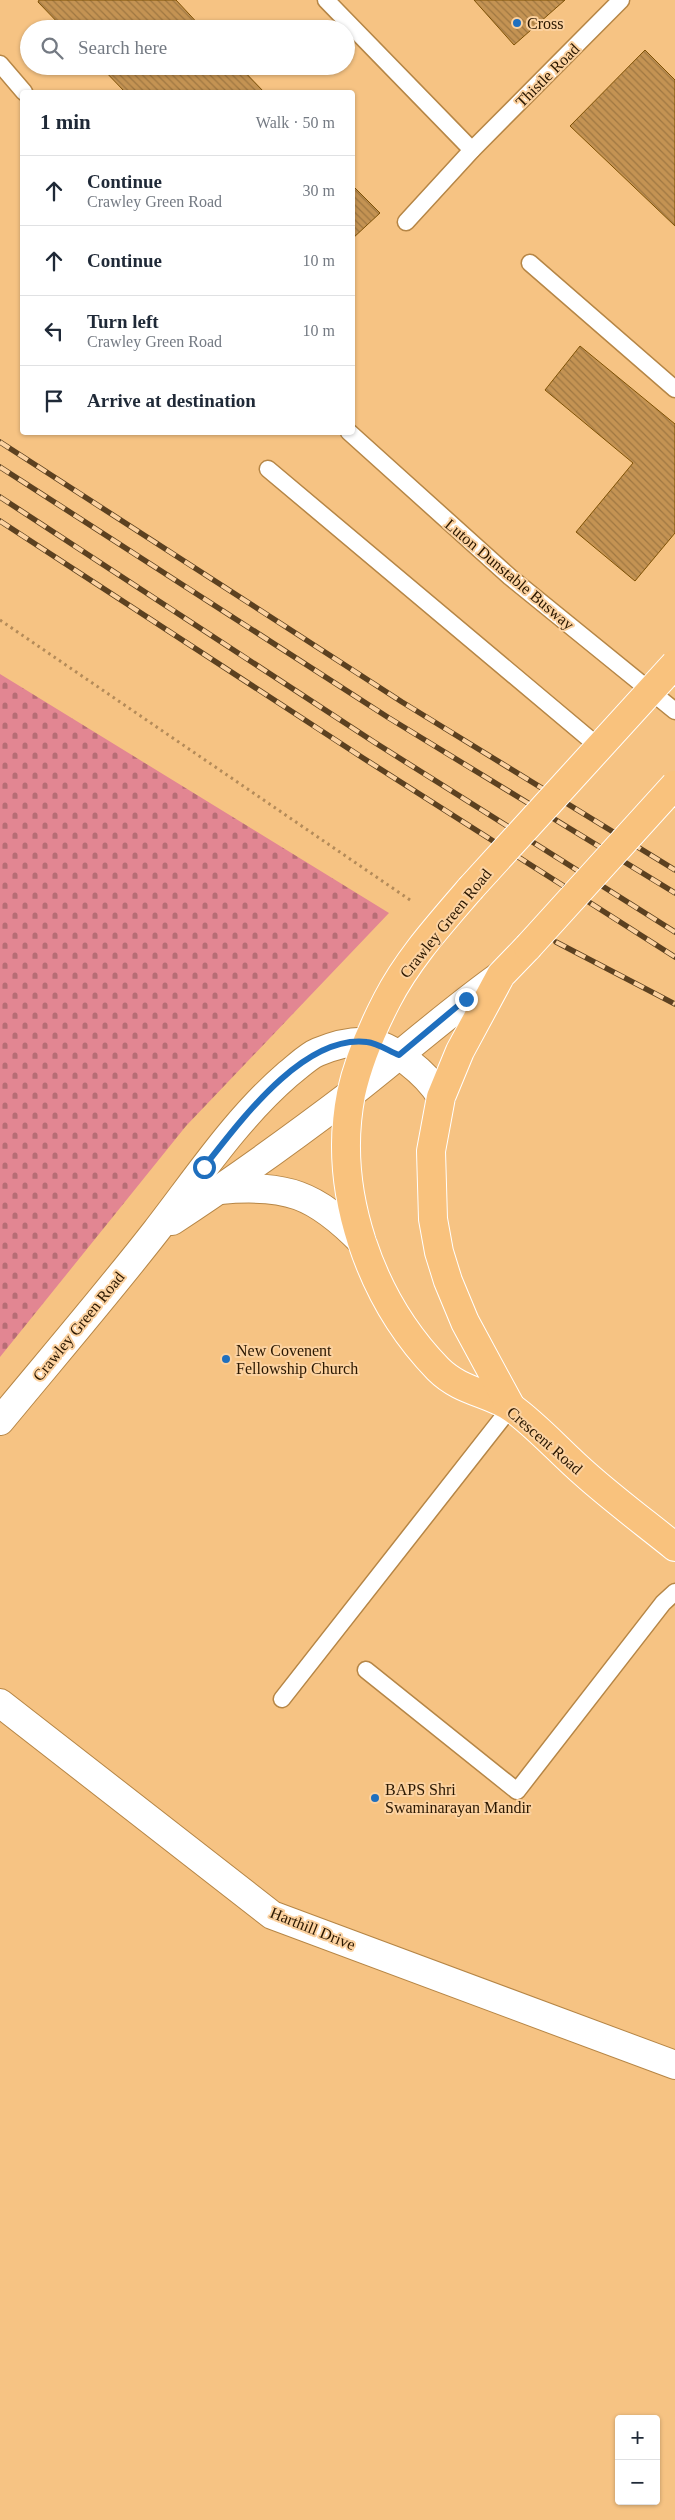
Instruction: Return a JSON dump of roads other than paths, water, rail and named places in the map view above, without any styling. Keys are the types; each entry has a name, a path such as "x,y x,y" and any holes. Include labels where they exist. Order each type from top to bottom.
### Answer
{"highway":[{"name":"Crawley Green Road","path":"368,1042 388,998 411,960 470,889 675,664"},
{"name":"Crawley Green Road","path":"501,975 675,785"},
{"path":"501,975 460,1051 440,1097 431,1151 430,1185 433,1219 439,1252 448,1281 465,1322 511,1407"},
{"path":"362,1242 350,1190 348,1156 352,1093 368,1042"},
{"name":"Crescent Road","path":"362,1242 374,1274 390,1304 414,1340 439,1370 464,1388 511,1407 600,1487 675,1547"}],"street":[{"name":"Crawley Green Road","path":"156,1232 220,1190 352,1093 466,999 501,975"},
{"path":"368,1042 399,1055 418,1069 434,1085 440,1097"},
{"name":"Crawley Green Road","path":"0,1421 156,1232 238,1125 274,1086 316,1052 342,1044 368,1042"},
{"name":"Crescent Road","path":"220,1190 274,1188 294,1194 319,1205 338,1218 362,1242"},
{"name":"Harthill Drive","path":"0,1703 272,1915 675,2065"}],"lane":[{"path":"326,0 345,20"},
{"name":"Thistle Road","path":"406,222 472,150 621,0"},
{"path":"355,30 472,150"},
{"path":"0,64 22,90"},
{"path":"530,262 675,389"},
{"name":"Luton Dunstable Busway","path":"353,435 510,577 675,711"},
{"path":"268,468 599,747"},
{"path":"282,1699 511,1407"},
{"path":"366,1670 517,1791 664,1603 675,1592"}],"railway":[{"path":"0,442 402,702 675,870"},
{"path":"0,467 389,718 675,893"},
{"path":"0,497 374,742 675,932"},
{"path":"0,521 363,758 675,957"},
{"path":"556,942 675,1004"}],"place":[{"name":"Cross","path":"517,23"},
{"name":"New Covenent Fellowship Church","path":"226,1359"},
{"name":"BAPS Shri Swaminarayan Mandir","path":"375,1798"}]}
